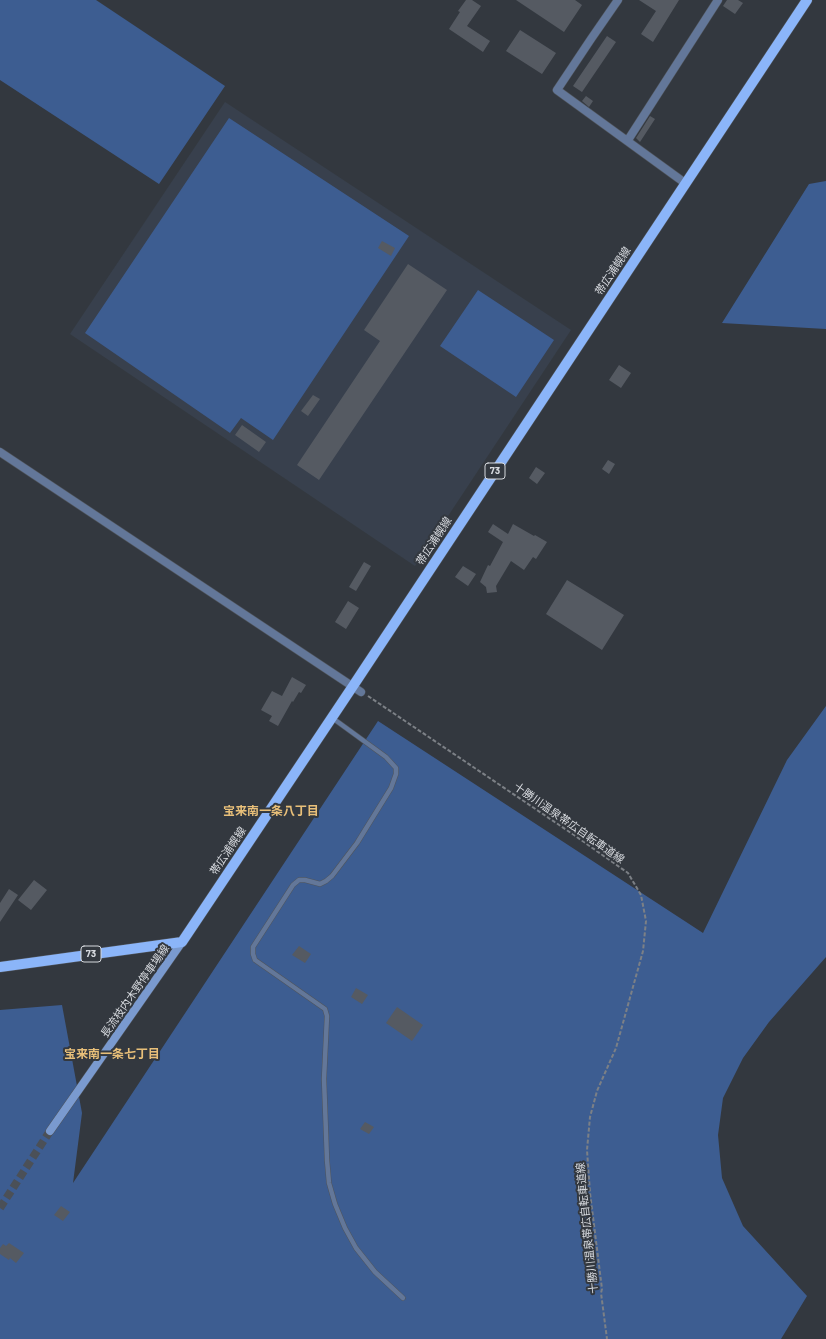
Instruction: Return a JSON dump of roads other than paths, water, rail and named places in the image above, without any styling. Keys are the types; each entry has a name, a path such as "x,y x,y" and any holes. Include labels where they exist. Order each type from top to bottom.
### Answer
{"main road":[{"name":"帯広浦幌線","path":"182,942 332,717 357,689 685,183 807,0"},
{"name":"73","path":"0,967 182,942"},
{"name":"長流枝内木野停車場線","path":"50,1131 182,942"}],"street":[{"path":"618,0 557,90 628,140 685,183"},
{"path":"628,140 718,0"},
{"path":"0,452 357,689"}],"lane":[{"path":"332,717 386,757 396,768 396,774 391,788 357,843 332,876 320,884 299,880 293,885 253,947 253,954 255,960 325,1009 327,1016 324,1079 329,1183 335,1204 345,1228 356,1248 375,1272 403,1298"}],"tunnel":[{"path":"0,1208 50,1131"}],"district":[{"name":"宝来南一条八丁目","path":"271,811"},
{"name":"宝来南一条七丁目","path":"112,1054"}]}
